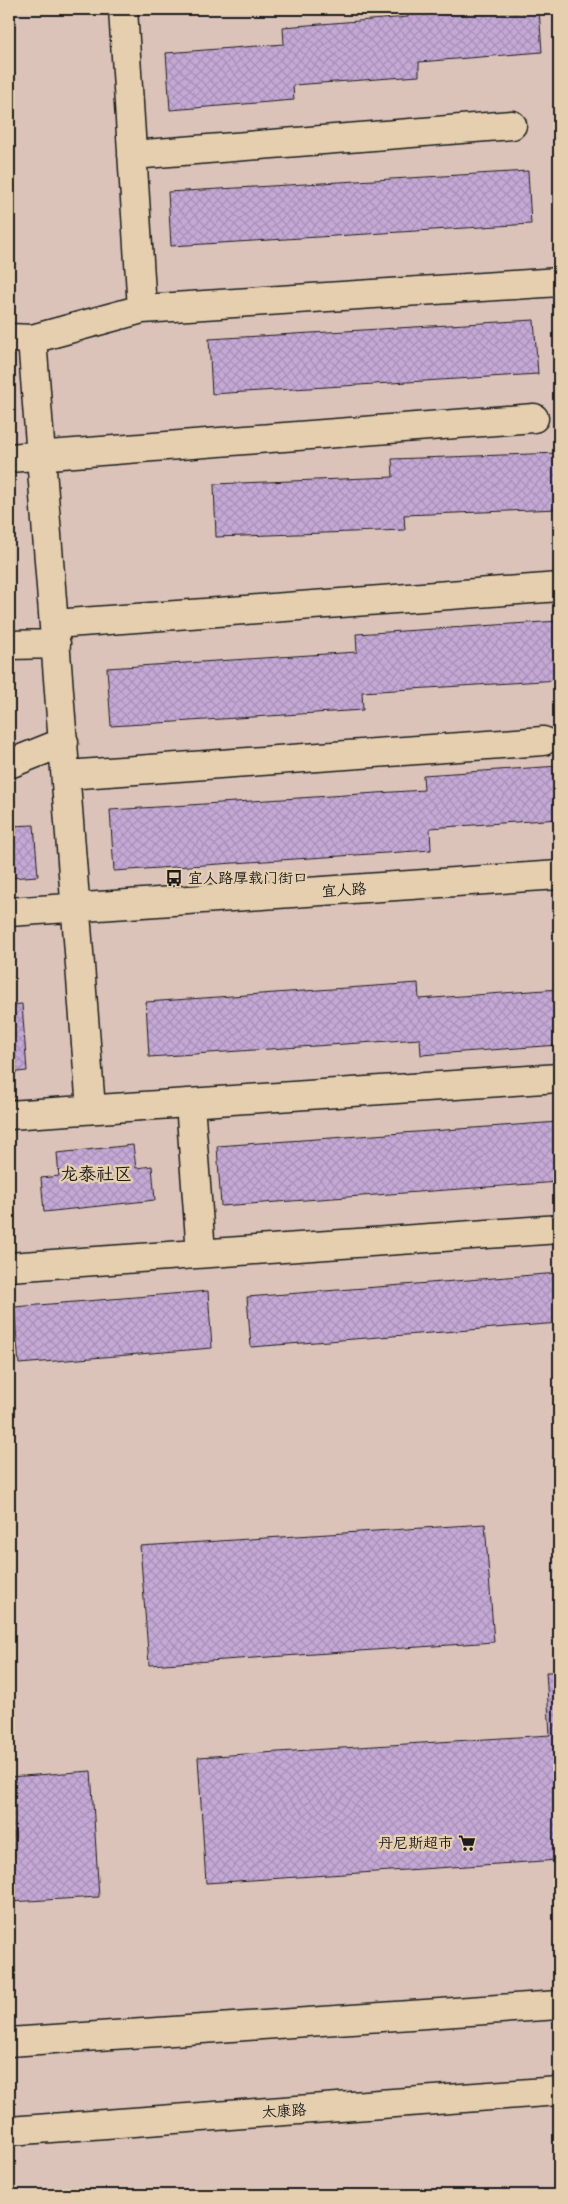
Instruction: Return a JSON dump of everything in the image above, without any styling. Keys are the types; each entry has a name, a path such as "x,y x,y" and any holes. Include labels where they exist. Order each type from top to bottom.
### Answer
{"street":[{"path":"123,9 142,309"},
{"path":"132,155 512,125"},
{"path":"92,1109 42,455 20,338 142,309 559,282"},
{"path":"9,458 534,418"},
{"path":"9,645 55,634 559,587"},
{"path":"66,775 543,741"},
{"path":"9,764 64,742"},
{"name":"宜人路","path":"9,929 77,916 559,875"},
{"name":"宜人路","path":"9,912 77,916 559,893"},
{"path":"9,1115 559,1078"},
{"path":"190,1102 201,1253"},
{"path":"9,1267 559,1228"},
{"path":"9,2042 559,2005"},
{"name":"太康路","path":"9,2131 559,2091"}],"shaded area":[{"path":"559,2187 559,2195 331,2195"}],"building":[{"path":"408,9 539,9 542,52 419,62 419,76 293,85 294,100 170,110 166,53 284,44 283,27 408,17"},
{"path":"528,171 531,224 171,246 168,192"},
{"path":"534,320 538,374 212,394 209,339"},
{"path":"559,453 559,509 404,515 405,530 216,537 214,484 393,477 392,459"},
{"path":"559,621 559,680 362,692 363,710 111,726 107,668 357,652 356,634"},
{"path":"559,766 559,819 430,828 431,850 114,871 110,810 424,790 423,775"},
{"path":"34,825 38,876 9,878 9,826"},
{"path":"418,983 419,999 559,989 559,1045 421,1055 420,1039 149,1057 146,1002"},
{"path":"22,1004 27,1071 9,1073 9,1005"},
{"path":"559,1122 559,1182 221,1206 217,1146"},
{"path":"133,1145 136,1168 152,1166 155,1200 44,1212 41,1178 59,1176 57,1153"},
{"path":"559,1273 559,1323 251,1347 247,1297"},
{"path":"208,1291 212,1348 19,1364 14,1307"},
{"path":"485,1524 494,1642 149,1665 140,1546"},
{"path":"546,1672 559,1672 559,1860 206,1883 198,1757 550,1735"},
{"path":"91,1771 99,1897 9,1902 9,1777"}],"place":[{"name":"宜人路厚载门街口","path":"174,878"},
{"name":"丹尼斯超市","path":"467,1843"}],"district":[{"name":"龙泰社区","path":"96,1174"}]}
